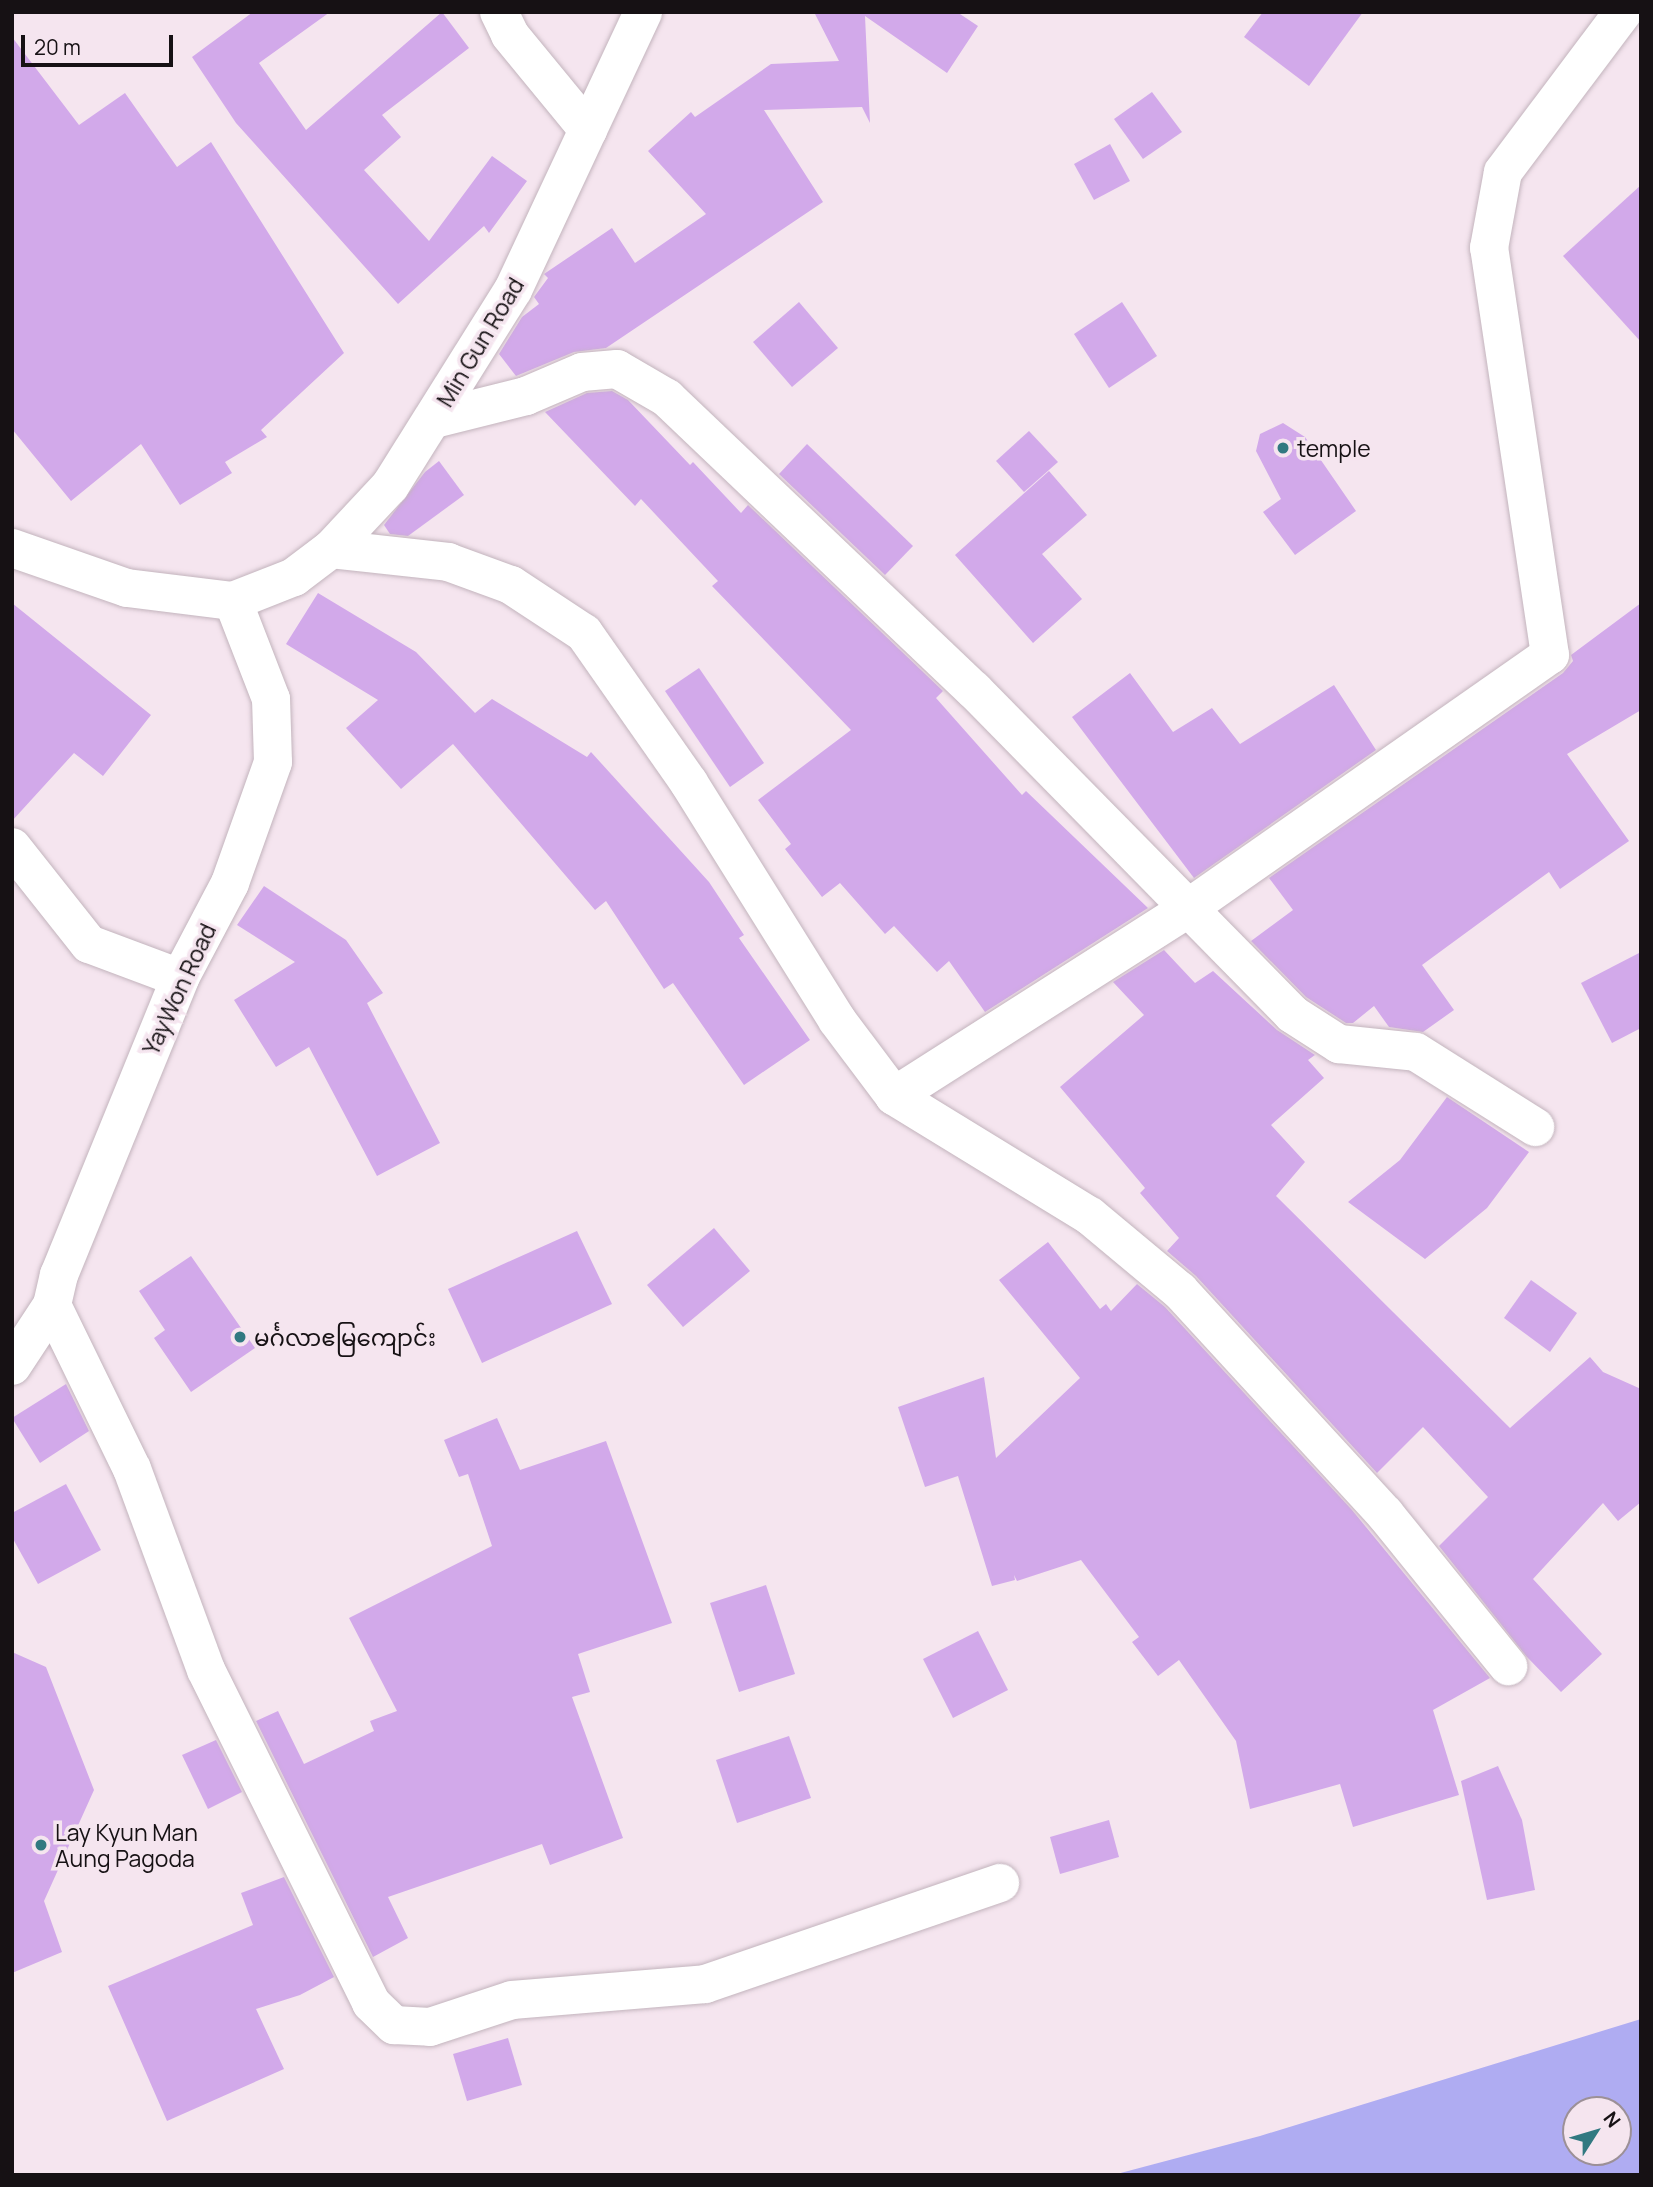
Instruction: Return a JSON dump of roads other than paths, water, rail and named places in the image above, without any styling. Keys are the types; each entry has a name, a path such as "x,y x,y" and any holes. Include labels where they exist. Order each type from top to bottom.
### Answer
{"street":[{"path":"499,12 510,36 588,130"},
{"name":"Min Gun Road","path":"233,601 293,577 331,549 390,486 513,289 643,12"},
{"path":"894,1096 1187,909 1550,655 1489,248 1503,172 1623,12"},
{"path":"434,419 526,396 582,372 617,369 667,398 974,690 1292,1014 1339,1044 1416,1052 1535,1127"},
{"path":"12,548 127,588 233,601"},
{"path":"331,549 448,562 511,585 584,633 689,783 837,1020 894,1096 1090,1216 1180,1291 1385,1514 1508,1666"},
{"name":"YayWon Road","path":"12,1366 52,1305 59,1275 180,978 230,883 273,762 271,699 233,601"},
{"path":"12,847 89,944 180,978"},
{"path":"52,1305 132,1469 206,1670 371,2003 394,2025 430,2027 512,2000 705,1984 1000,1884"}],"place":[{"name":"temple","path":"1283,448"},
{"name":"မင်္ဂလာဧမြကျောင်း","path":"240,1337"},
{"name":"Lay Kyun Man Aung Pagoda","path":"41,1845"}]}
